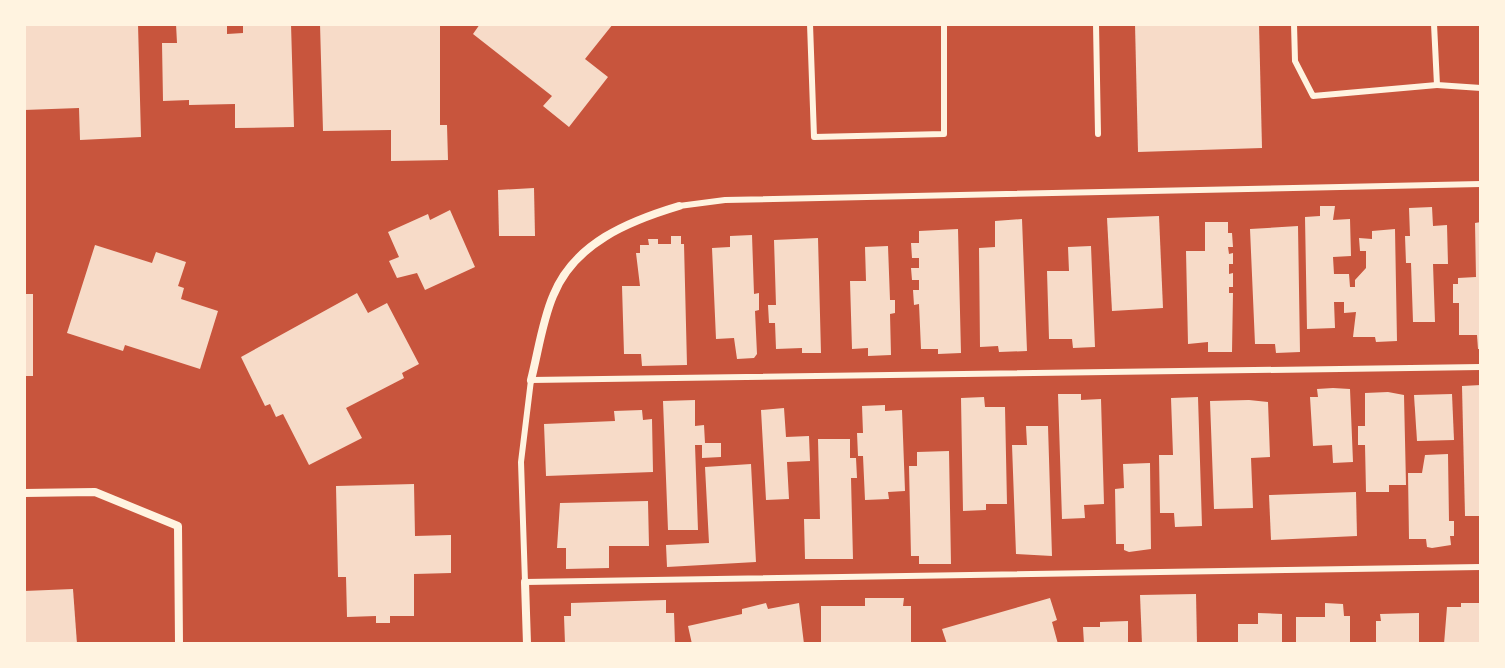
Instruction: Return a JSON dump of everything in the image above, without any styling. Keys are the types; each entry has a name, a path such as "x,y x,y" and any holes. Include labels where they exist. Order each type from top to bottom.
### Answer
{"street":[{"path":"531,380 553,295 579,257 610,232 679,206"},
{"path":"24,493 95,492 178,526 179,644"},
{"path":"525,582 527,644"}],"lane":[{"path":"810,24 814,137 944,134 944,24"},
{"path":"1096,24 1098,134"},
{"path":"1294,24 1295,61 1313,96 1437,85 1481,88"},
{"path":"1434,24 1437,85"},
{"path":"679,206 725,200 1481,184"},
{"path":"1481,367 531,380 531,402 521,462 525,582 1481,567"}],"building":[{"path":"24,24 138,24 141,137 80,140 79,108 24,110"},
{"path":"176,24 227,24 227,34 243,33 243,24 291,24 294,127 235,128 235,104 189,105 189,100 163,101 162,43 177,43"},
{"path":"320,24 440,24 440,125 447,125 448,160 391,161 391,130 323,131"},
{"path":"480,24 613,24 585,59 608,77 569,127 543,106 552,96 473,34"},
{"path":"1135,24 1259,24 1262,148 1138,152"},
{"path":"534,188 535,236 499,236 498,190"},
{"path":"1320,206 1335,206 1333,220 1350,219 1351,256 1333,257 1334,274 1349,274 1350,287 1355,287 1355,280 1366,268 1366,251 1360,251 1359,238 1372,239 1372,231 1395,229 1397,341 1376,342 1375,337 1353,337 1356,312 1344,313 1344,302 1334,302 1335,328 1307,329 1305,217 1320,216"},
{"path":"1432,207 1433,226 1447,225 1448,264 1433,264 1435,322 1413,322 1411,263 1406,263 1405,236 1410,236 1409,208"},
{"path":"450,210 475,267 425,290 417,273 397,278 389,261 399,257 388,232 428,214 430,220"},
{"path":"1159,216 1163,308 1112,311 1107,218"},
{"path":"1022,219 1027,351 999,352 998,346 980,347 979,248 995,247 995,221"},
{"path":"1205,222 1228,222 1228,233 1232,233 1233,247 1228,247 1229,254 1233,253 1233,264 1229,264 1229,274 1233,273 1233,287 1229,287 1229,293 1233,293 1232,352 1208,352 1208,342 1188,344 1186,251 1205,251"},
{"path":"1481,222 1481,349 1478,349 1477,335 1459,335 1459,303 1453,303 1453,284 1458,284 1458,278 1476,277 1475,223"},
{"path":"1298,226 1300,352 1276,353 1275,344 1255,344 1250,229"},
{"path":"958,229 961,353 938,354 938,349 921,349 919,304 914,305 913,290 919,290 919,280 912,280 911,268 919,268 919,258 912,258 911,243 919,243 919,231"},
{"path":"752,235 754,294 759,293 759,310 755,311 757,354 754,358 737,359 734,338 716,339 712,248 730,247 730,236"},
{"path":"671,236 681,236 681,244 684,244 687,365 642,366 641,354 624,354 622,286 640,286 636,253 640,253 640,245 649,245 648,239 658,239 658,244 671,244"},
{"path":"818,238 821,353 802,353 802,348 776,349 775,323 769,323 768,305 776,305 774,240"},
{"path":"95,245 152,263 156,252 186,262 178,286 184,288 181,299 218,311 200,369 125,345 123,351 67,333"},
{"path":"888,246 890,300 895,300 895,313 890,314 891,355 868,356 868,348 852,349 850,281 866,281 865,247"},
{"path":"1091,246 1095,347 1073,348 1072,339 1049,339 1047,271 1069,271 1068,247"},
{"path":"357,293 368,313 387,303 419,364 402,373 404,378 346,408 362,438 309,465 283,414 276,417 270,404 265,406 241,357"},
{"path":"24,294 33,294 33,376 24,376"},
{"path":"1481,385 1481,516 1465,516 1462,386"},
{"path":"1317,389 1350,389 1353,462 1333,463 1332,445 1313,446 1310,397 1318,397"},
{"path":"1365,393 1404,395 1406,485 1389,485 1389,492 1366,492 1365,445 1358,445 1358,426 1365,426"},
{"path":"1058,394 1081,394 1081,400 1101,399 1104,504 1084,505 1085,518 1062,519"},
{"path":"1452,394 1454,440 1417,441 1414,395"},
{"path":"984,397 985,407 1005,407 1007,504 986,504 986,510 963,511 961,398"},
{"path":"1198,397 1202,526 1175,527 1174,513 1160,513 1159,455 1173,455 1171,398"},
{"path":"695,400 695,426 704,425 705,443 721,443 721,457 702,458 702,445 695,445 698,530 668,530 663,401"},
{"path":"1210,401 1268,402 1270,457 1251,458 1253,508 1214,509"},
{"path":"885,405 885,411 902,410 905,491 888,492 889,499 865,500 863,456 858,456 857,433 863,433 862,406"},
{"path":"784,408 786,437 809,436 810,461 787,462 789,499 766,500 761,410"},
{"path":"642,410 643,420 652,419 653,472 546,476 544,424 615,421 614,411"},
{"path":"1026,426 1048,426 1052,556 1016,554 1012,445 1027,445"},
{"path":"818,439 850,439 850,458 856,458 857,478 851,478 853,559 805,559 804,519 820,519"},
{"path":"949,451 951,564 919,564 919,556 911,556 909,466 917,466 917,452"},
{"path":"1448,454 1449,521 1454,521 1454,536 1450,536 1451,545 1432,548 1427,547 1426,539 1409,539 1408,473 1422,473 1425,455"},
{"path":"1150,463 1151,549 1129,552 1124,550 1124,544 1116,544 1115,489 1124,488 1123,464"},
{"path":"751,464 756,562 667,567 666,545 709,543 705,467"},
{"path":"414,484 415,536 451,535 451,573 414,574 414,616 390,616 390,623 376,623 376,616 347,617 346,577 338,577 336,486"},
{"path":"1356,492 1357,536 1271,540 1269,495"},
{"path":"648,501 649,546 609,546 609,568 566,569 566,548 557,548 560,503"},
{"path":"73,589 77,644 24,644 24,591"},
{"path":"1196,594 1197,644 1142,644 1140,595"},
{"path":"865,598 904,598 903,606 911,606 911,644 821,644 821,606 865,606"},
{"path":"1050,598 1057,620 1052,622 1058,644 947,644 942,629"},
{"path":"666,600 666,613 674,613 675,644 565,644 564,616 571,616 571,603"},
{"path":"766,603 768,609 799,603 804,644 692,644 688,626 742,614 742,609"},
{"path":"1325,603 1343,604 1344,616 1350,616 1350,644 1296,644 1296,617 1325,617"},
{"path":"1461,603 1481,603 1481,644 1444,644 1447,607 1461,607"},
{"path":"1258,613 1282,614 1282,644 1238,644 1238,624 1258,624"},
{"path":"1419,613 1419,644 1376,644 1376,621 1381,621 1380,614"},
{"path":"1128,621 1128,644 1084,644 1083,627 1100,627 1100,622"}]}
